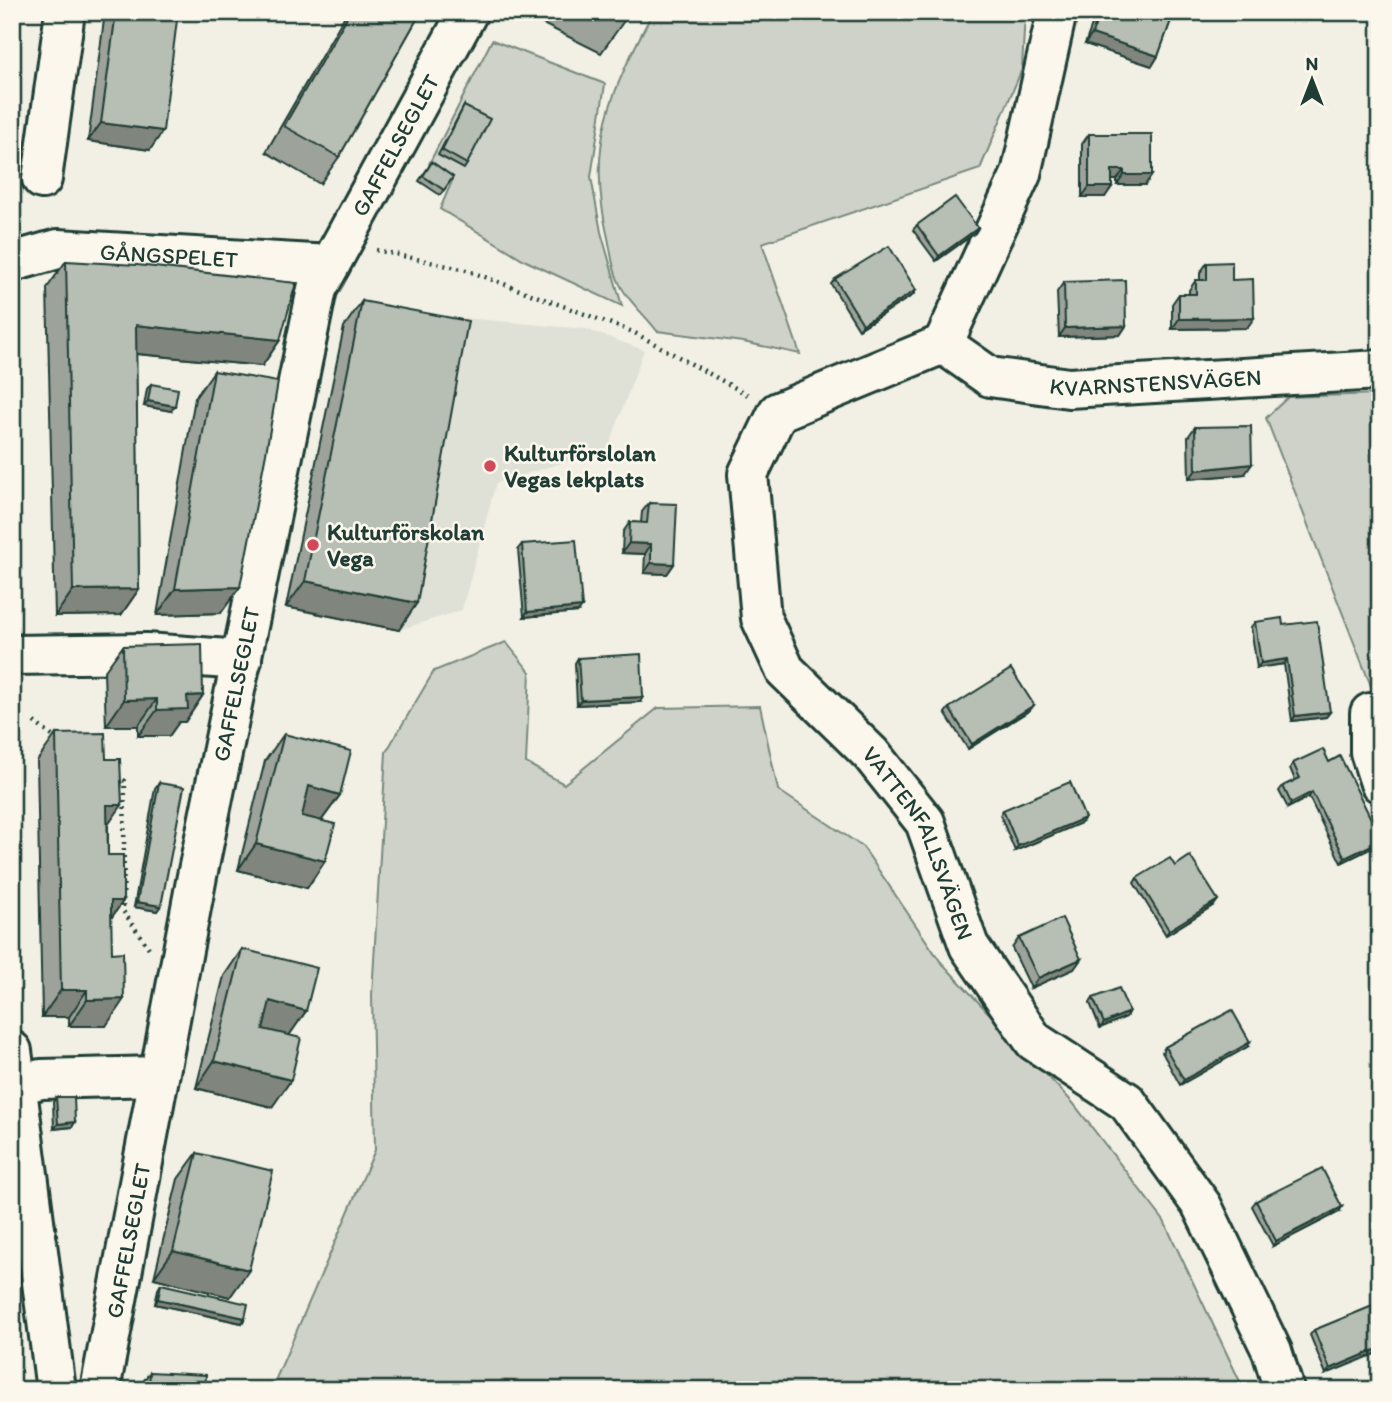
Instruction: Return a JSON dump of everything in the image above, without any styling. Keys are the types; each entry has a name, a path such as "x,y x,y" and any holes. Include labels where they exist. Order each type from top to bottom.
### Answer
{"street":[{"path":"42,179 65,12"},
{"name":"GAFFELSEGLET","path":"100,1390 158,1076 317,289 468,12"},
{"path":"778,412 943,344 1021,174 1057,12"},
{"name":"GÅNGSPELET","path":"12,262 58,249 330,265"},
{"name":"KVARNSTENSVÄGEN","path":"943,344 990,377 1069,388 1380,370"},
{"name":"VATTENFALLSVÄGEN","path":"778,412 748,474 761,618 785,670 871,754 926,822 968,946 1034,1041 1127,1102 1202,1206 1272,1351 1284,1390"},
{"path":"12,655 146,653 242,660"},
{"path":"1370,713 1370,752 1380,783"},
{"path":"56,1390 13,1074 41,1079 158,1076"}],"path":[{"path":"375,250 466,270 634,332 778,412"},
{"path":"34,722 62,743"},
{"path":"114,775 125,782 123,911 156,957"}],"shaded area":[{"path":"653,12 1025,12 1022,69 980,169 762,243 800,354 743,342 657,331 621,287 613,264 602,204 601,146 614,94"},
{"path":"492,40 605,84 591,177 601,232 622,306 526,261 440,209 452,181 429,164"},
{"name":"Kulturförslolan Vegas lekplats","path":"464,318 586,329 644,350 608,449 496,483 462,610 399,630 449,347"},
{"path":"1380,394 1380,709 1266,418 1288,397"},
{"path":"506,642 530,672 526,763 564,784 658,708 760,706 778,790 863,847 940,961 1073,1103 1164,1221 1244,1390 271,1390 375,1150 372,995 386,752 434,671"}],"building":[{"path":"116,12 178,12 163,131 101,123"},
{"path":"350,12 421,12 339,157 284,126"},
{"path":"613,12 629,12 626,18"},
{"path":"1100,12 1174,12 1158,56 1092,34"},
{"path":"464,106 490,119 467,164 442,150"},
{"path":"1089,134 1152,134 1152,175 1124,175 1124,170 1112,170 1112,187 1089,187"},
{"path":"432,162 453,177 444,190 423,176"},
{"path":"955,197 978,228 939,256 917,225"},
{"path":"889,246 916,290 863,324 835,279"},
{"path":"66,261 137,265 296,283 280,340 136,325 139,589 73,590"},
{"path":"1232,262 1232,280 1253,279 1254,318 1179,319 1179,294 1196,294 1196,280 1207,280 1207,263"},
{"path":"1125,280 1126,326 1065,328 1064,282"},
{"path":"362,301 468,321 417,603 305,581"},
{"path":"214,371 278,382 266,453 240,587 175,589"},
{"path":"151,384 178,389 175,406 148,401"},
{"path":"1251,426 1252,464 1196,470 1195,427"},
{"path":"649,503 677,504 674,564 651,563 651,544 629,543 630,522 647,523"},
{"path":"576,540 582,607 527,612 522,544"},
{"path":"1282,618 1283,625 1317,621 1330,712 1295,716 1287,659 1261,663 1255,622"},
{"path":"202,644 203,695 187,696 188,709 157,710 157,699 124,700 123,646"},
{"path":"641,654 643,697 581,700 578,658"},
{"path":"1011,669 1034,705 972,744 949,708"},
{"path":"105,733 106,759 120,759 122,805 107,805 108,855 123,855 123,901 111,901 111,909 112,953 123,952 124,999 87,1000 87,990 61,990 56,734"},
{"path":"284,734 351,751 340,795 309,786 302,816 335,824 325,861 256,844"},
{"path":"1323,749 1329,762 1340,756 1380,837 1380,841 1345,858 1312,792 1291,803 1283,786 1300,778 1293,763"},
{"path":"1070,782 1085,818 1018,846 1003,810"},
{"path":"159,783 184,787 161,906 137,902"},
{"path":"1190,856 1218,900 1169,930 1137,878 1170,858 1175,866"},
{"path":"1062,918 1081,959 1038,978 1019,938"},
{"path":"242,949 317,968 306,1011 270,1001 263,1029 301,1038 291,1080 214,1061"},
{"path":"1119,988 1129,1012 1104,1023 1093,998"},
{"path":"1232,1010 1250,1042 1184,1080 1165,1047"},
{"path":"56,1097 74,1097 75,1122 58,1124"},
{"path":"197,1153 273,1171 249,1270 173,1251"},
{"path":"1322,1168 1342,1207 1276,1241 1256,1201"},
{"path":"161,1284 248,1304 245,1318 158,1299"},
{"path":"1380,1303 1380,1348 1330,1369 1314,1330"},
{"path":"150,1372 206,1375 205,1390 149,1390"}],"place":[{"name":"Kulturförslolan Vegas lekplats","path":"490,466"},
{"name":"Kulturförskolan Vega","path":"313,545"}]}
